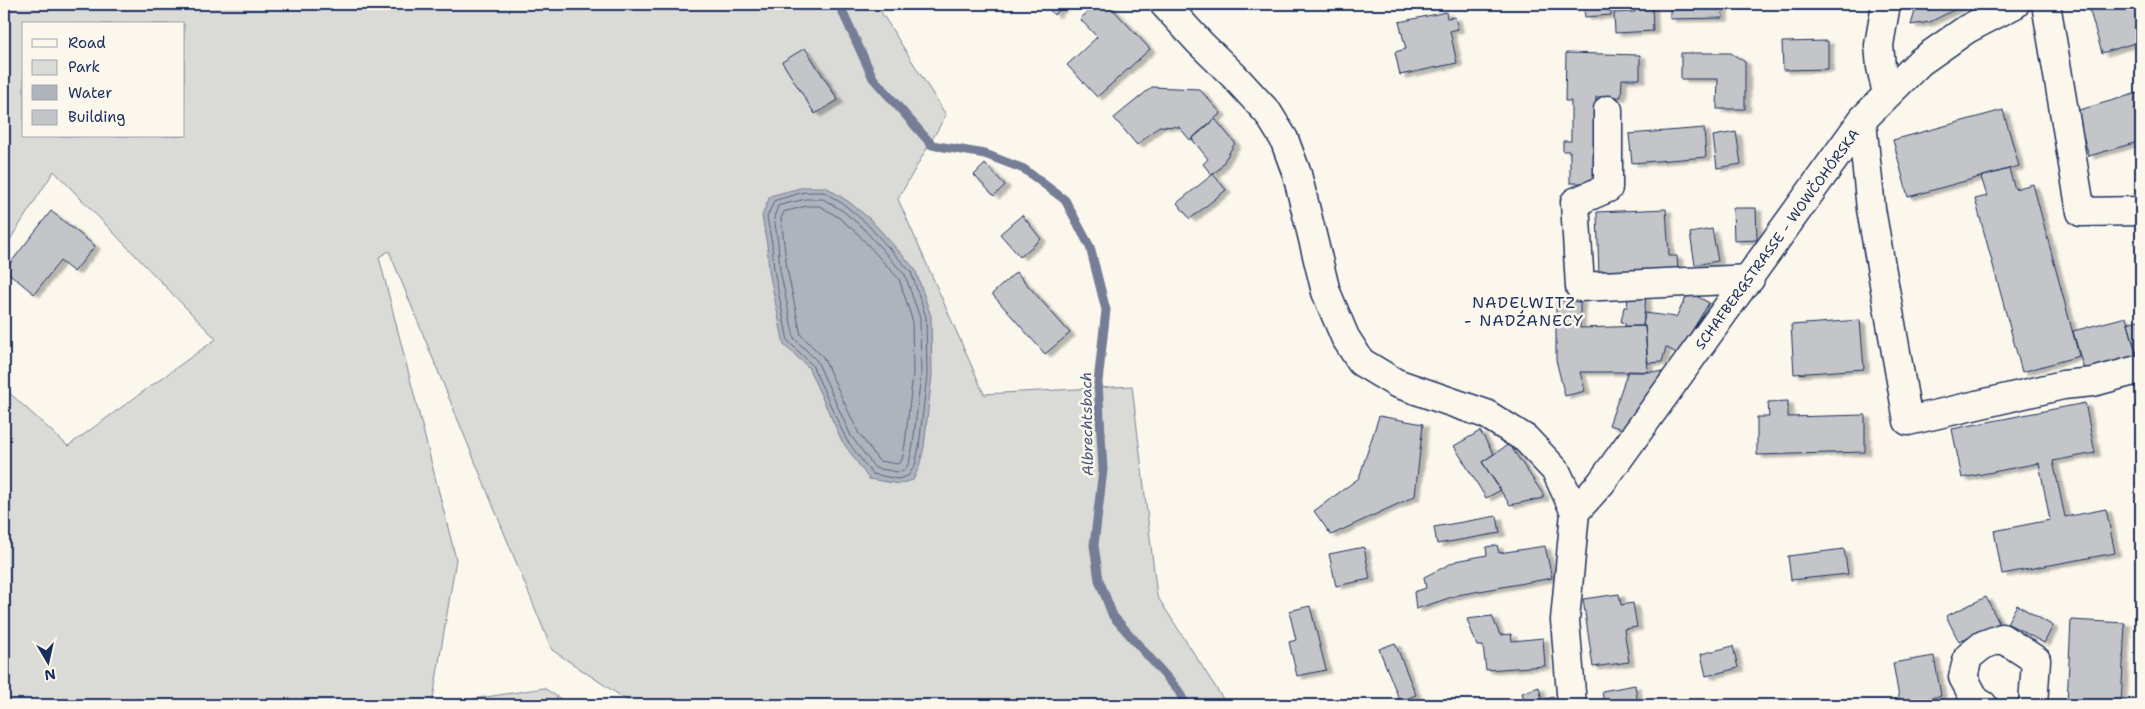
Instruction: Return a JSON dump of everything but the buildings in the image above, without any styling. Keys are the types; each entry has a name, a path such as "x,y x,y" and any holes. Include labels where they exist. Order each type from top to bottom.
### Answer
{"street":[{"path":"1164,4 1200,44 1234,76 1268,113 1284,139 1297,174 1326,292 1345,337 1361,362 1396,383 1486,414 1526,439 1556,471 1575,512 1565,620 1572,705"},
{"path":"1886,4 1879,45 1881,67 1887,94"},
{"name":"SCHAFBERGSTRASSE - WOWČOHÓRSKA","path":"1575,512 1601,483 1862,122 1887,94 1928,56 1967,29 2015,4"},
{"path":"2046,4 2082,212 2141,211"},
{"path":"1608,110 1608,188 1575,202 1580,286 1750,279"},
{"path":"1862,122 1871,209 1908,421 2063,385 2093,382 2141,369"},
{"path":"1983,705 1976,701 1964,678 1968,657 1984,645 2002,638 2036,660 2033,705"}],"green space":[{"path":"4,4 876,4 946,115 898,199 984,394 1132,386 1157,596 1227,705 634,705 552,650 389,251 379,257 456,559 432,705 4,705 4,388 68,446 216,339 54,171 4,249"},
{"path":"544,688 570,705 471,705 473,699"}],"water":[{"path":"804,187 826,187 849,202 870,219 915,269 931,316 932,375 924,447 919,467 913,480 899,484 869,479 842,441 808,367 784,345 769,271 762,216 770,196"}],"waterway":[{"name":"Albrechtsbach","path":"839,4 873,78 932,145 985,154 1024,169 1065,200 1090,247 1106,310 1098,382 1103,470 1094,545 1099,580 1113,616 1178,690 1186,705"}],"district":[{"name":"NADELWITZ - NADŹANECY","path":"1524,311"}]}
